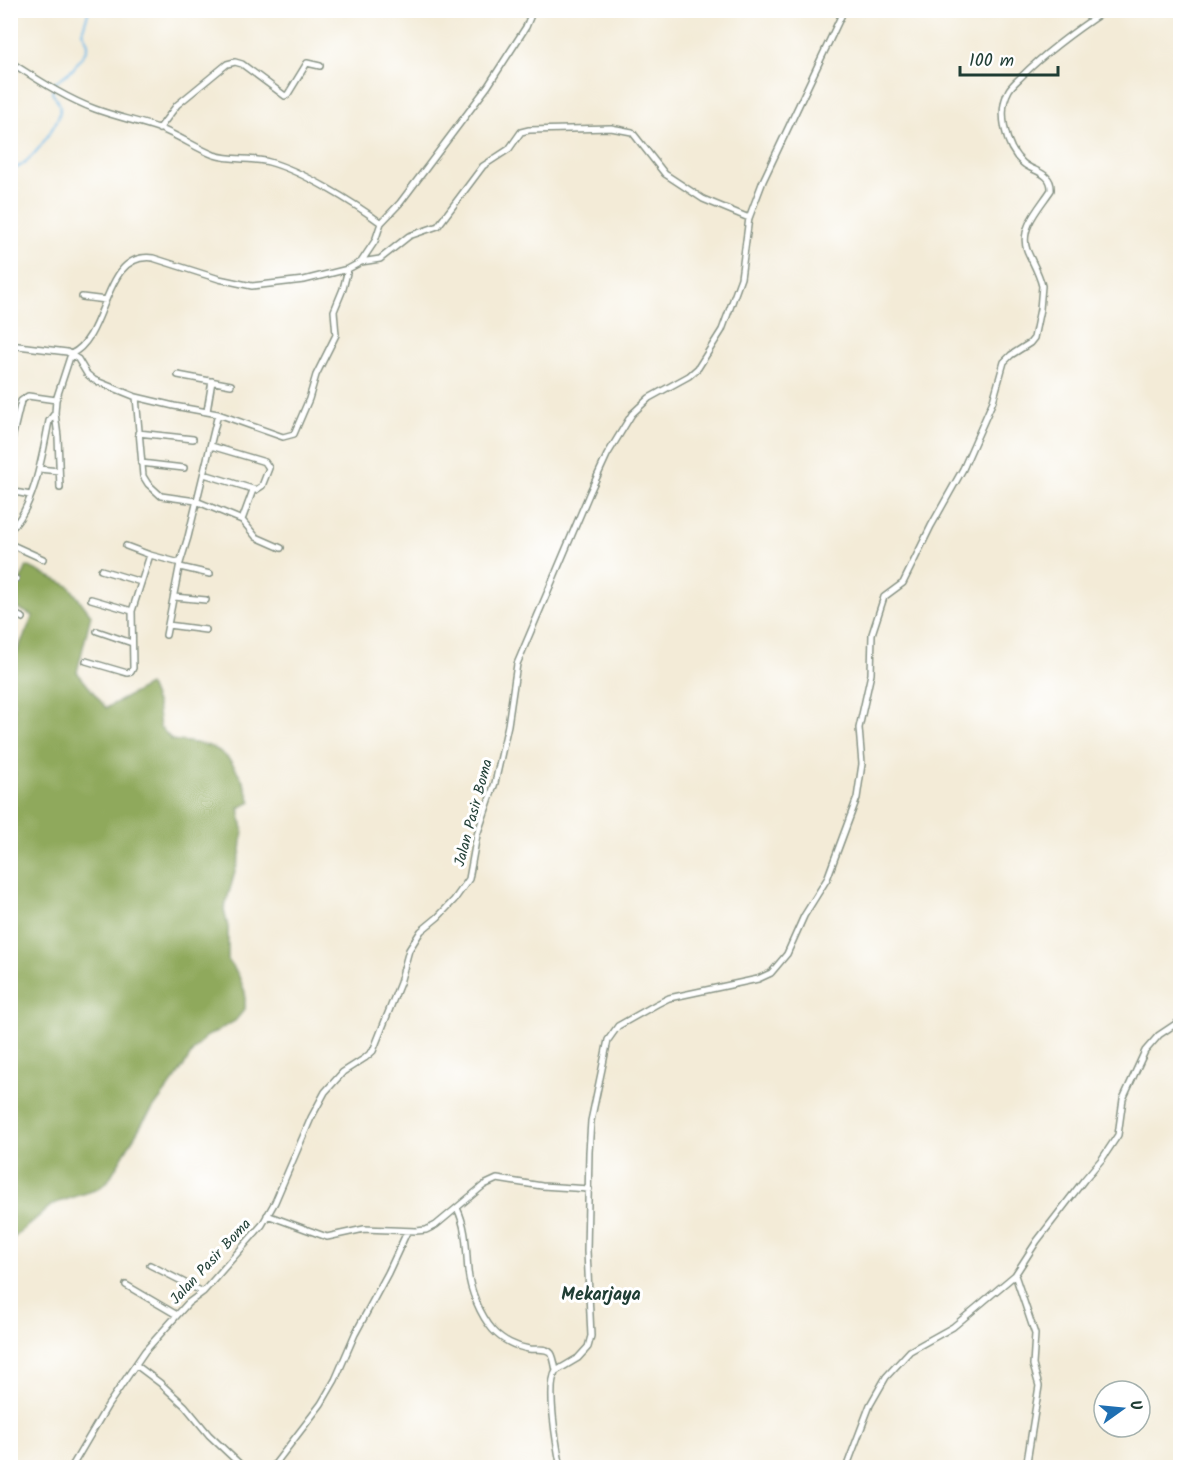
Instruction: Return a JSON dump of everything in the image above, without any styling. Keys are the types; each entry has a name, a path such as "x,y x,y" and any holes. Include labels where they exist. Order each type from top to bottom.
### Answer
{"street":[{"path":"361,262 375,241 381,224 400,203 488,86 526,27 533,10"},
{"name":"Jalan Pasir Boma","path":"71,1467 108,1405 145,1351 177,1315 203,1292 262,1225 325,1092 343,1072 365,1058 374,1048 400,983 409,950 421,931 450,905 469,879 477,836 495,783 508,725 517,664 590,492 607,455 632,414 650,399 689,376 698,368 722,330 741,278 749,218 780,145 844,10"},
{"path":"556,1371 578,1358 588,1347 591,1336 587,1251 591,1121 606,1049 615,1029 651,1006 669,998 743,983 771,973 787,954 804,916 827,879 859,789 862,764 859,728 871,680 872,634 884,597 903,583 931,525 963,469 993,401 1004,362 1030,344 1036,333 1042,286 1027,251 1025,238 1028,226 1051,189 1051,185 1049,178 1022,163 1009,144 1004,121 1008,94 1012,86 1037,62 1081,26 1106,10"},
{"path":"10,62 52,88 95,109 159,129 222,158 269,162 287,169 317,183 366,212 381,224"},
{"path":"159,129 177,105 227,64 235,62 242,64 285,96 307,63 320,66"},
{"path":"70,354 80,350 88,340 111,288 126,266 136,259 143,257 245,285 294,282 348,269 361,262 380,259 409,236 438,226 483,166 509,149 521,132 529,130 611,128 632,132 665,174 703,199 749,218"},
{"path":"10,345 47,348 70,354 80,362 93,380 136,396 219,414 283,437 294,434 309,399 316,375 336,335 334,311 348,269"},
{"path":"82,297 106,300"},
{"path":"60,488 54,413 70,354"},
{"path":"178,375 231,385"},
{"path":"207,411 212,381"},
{"path":"10,447 21,401 27,396 56,400"},
{"path":"136,396 141,463 145,481 161,496 196,501 242,520 256,537 281,548"},
{"path":"10,530 20,520 30,495 39,469 49,421 54,413"},
{"path":"166,635 180,565 219,414"},
{"path":"138,433 193,439"},
{"path":"204,474 258,490 269,468 267,464 211,446"},
{"path":"141,463 184,468"},
{"path":"39,469 59,471"},
{"path":"242,520 253,490"},
{"path":"10,491 30,495"},
{"path":"10,544 44,559"},
{"path":"126,546 210,574"},
{"path":"86,661 129,673 133,668 132,611 150,555"},
{"path":"101,570 141,582"},
{"path":"174,597 206,600"},
{"path":"91,600 132,611"},
{"path":"10,612 23,618"},
{"path":"168,625 206,630"},
{"path":"97,631 132,643"},
{"path":"849,1467 848,1463 870,1405 886,1377 910,1351 953,1327 1015,1275 1036,1241 1102,1159 1118,1135 1123,1099 1145,1051 1160,1035 1180,1021"},
{"path":"267,1215 327,1236 364,1229 406,1232 431,1228 484,1185 497,1179 542,1186 589,1189"},
{"path":"457,1208 463,1220 470,1282 481,1310 493,1330 510,1344 530,1350 549,1351 552,1354 556,1371 553,1380 553,1407 561,1467"},
{"path":"272,1467 321,1404 335,1380 355,1334 406,1232"},
{"path":"150,1265 203,1292"},
{"path":"1015,1275 1035,1334 1033,1365 1039,1386 1026,1467"},
{"path":"126,1285 177,1315"},
{"path":"136,1365 185,1406 210,1435 244,1467"}],"green space":[{"path":"27,566 69,586 91,615 77,672 106,708 149,685 157,705 160,727 172,740 205,745 222,753 235,767 251,802 239,808 243,830 241,851 224,910 228,927 228,960 238,974 245,992 245,1009 235,1021 204,1038 192,1053 143,1122 108,1181 98,1189 53,1204 11,1240 10,777 15,775 10,739 15,702 11,699 11,665 33,616 10,604"}],"waterway":[{"path":"10,169 17,168 33,155 54,126 60,110 59,103 52,93 55,83 73,69 86,51 88,43 82,32 89,10"}],"district":[{"name":"Mekarjaya","path":"601,1295"}]}
